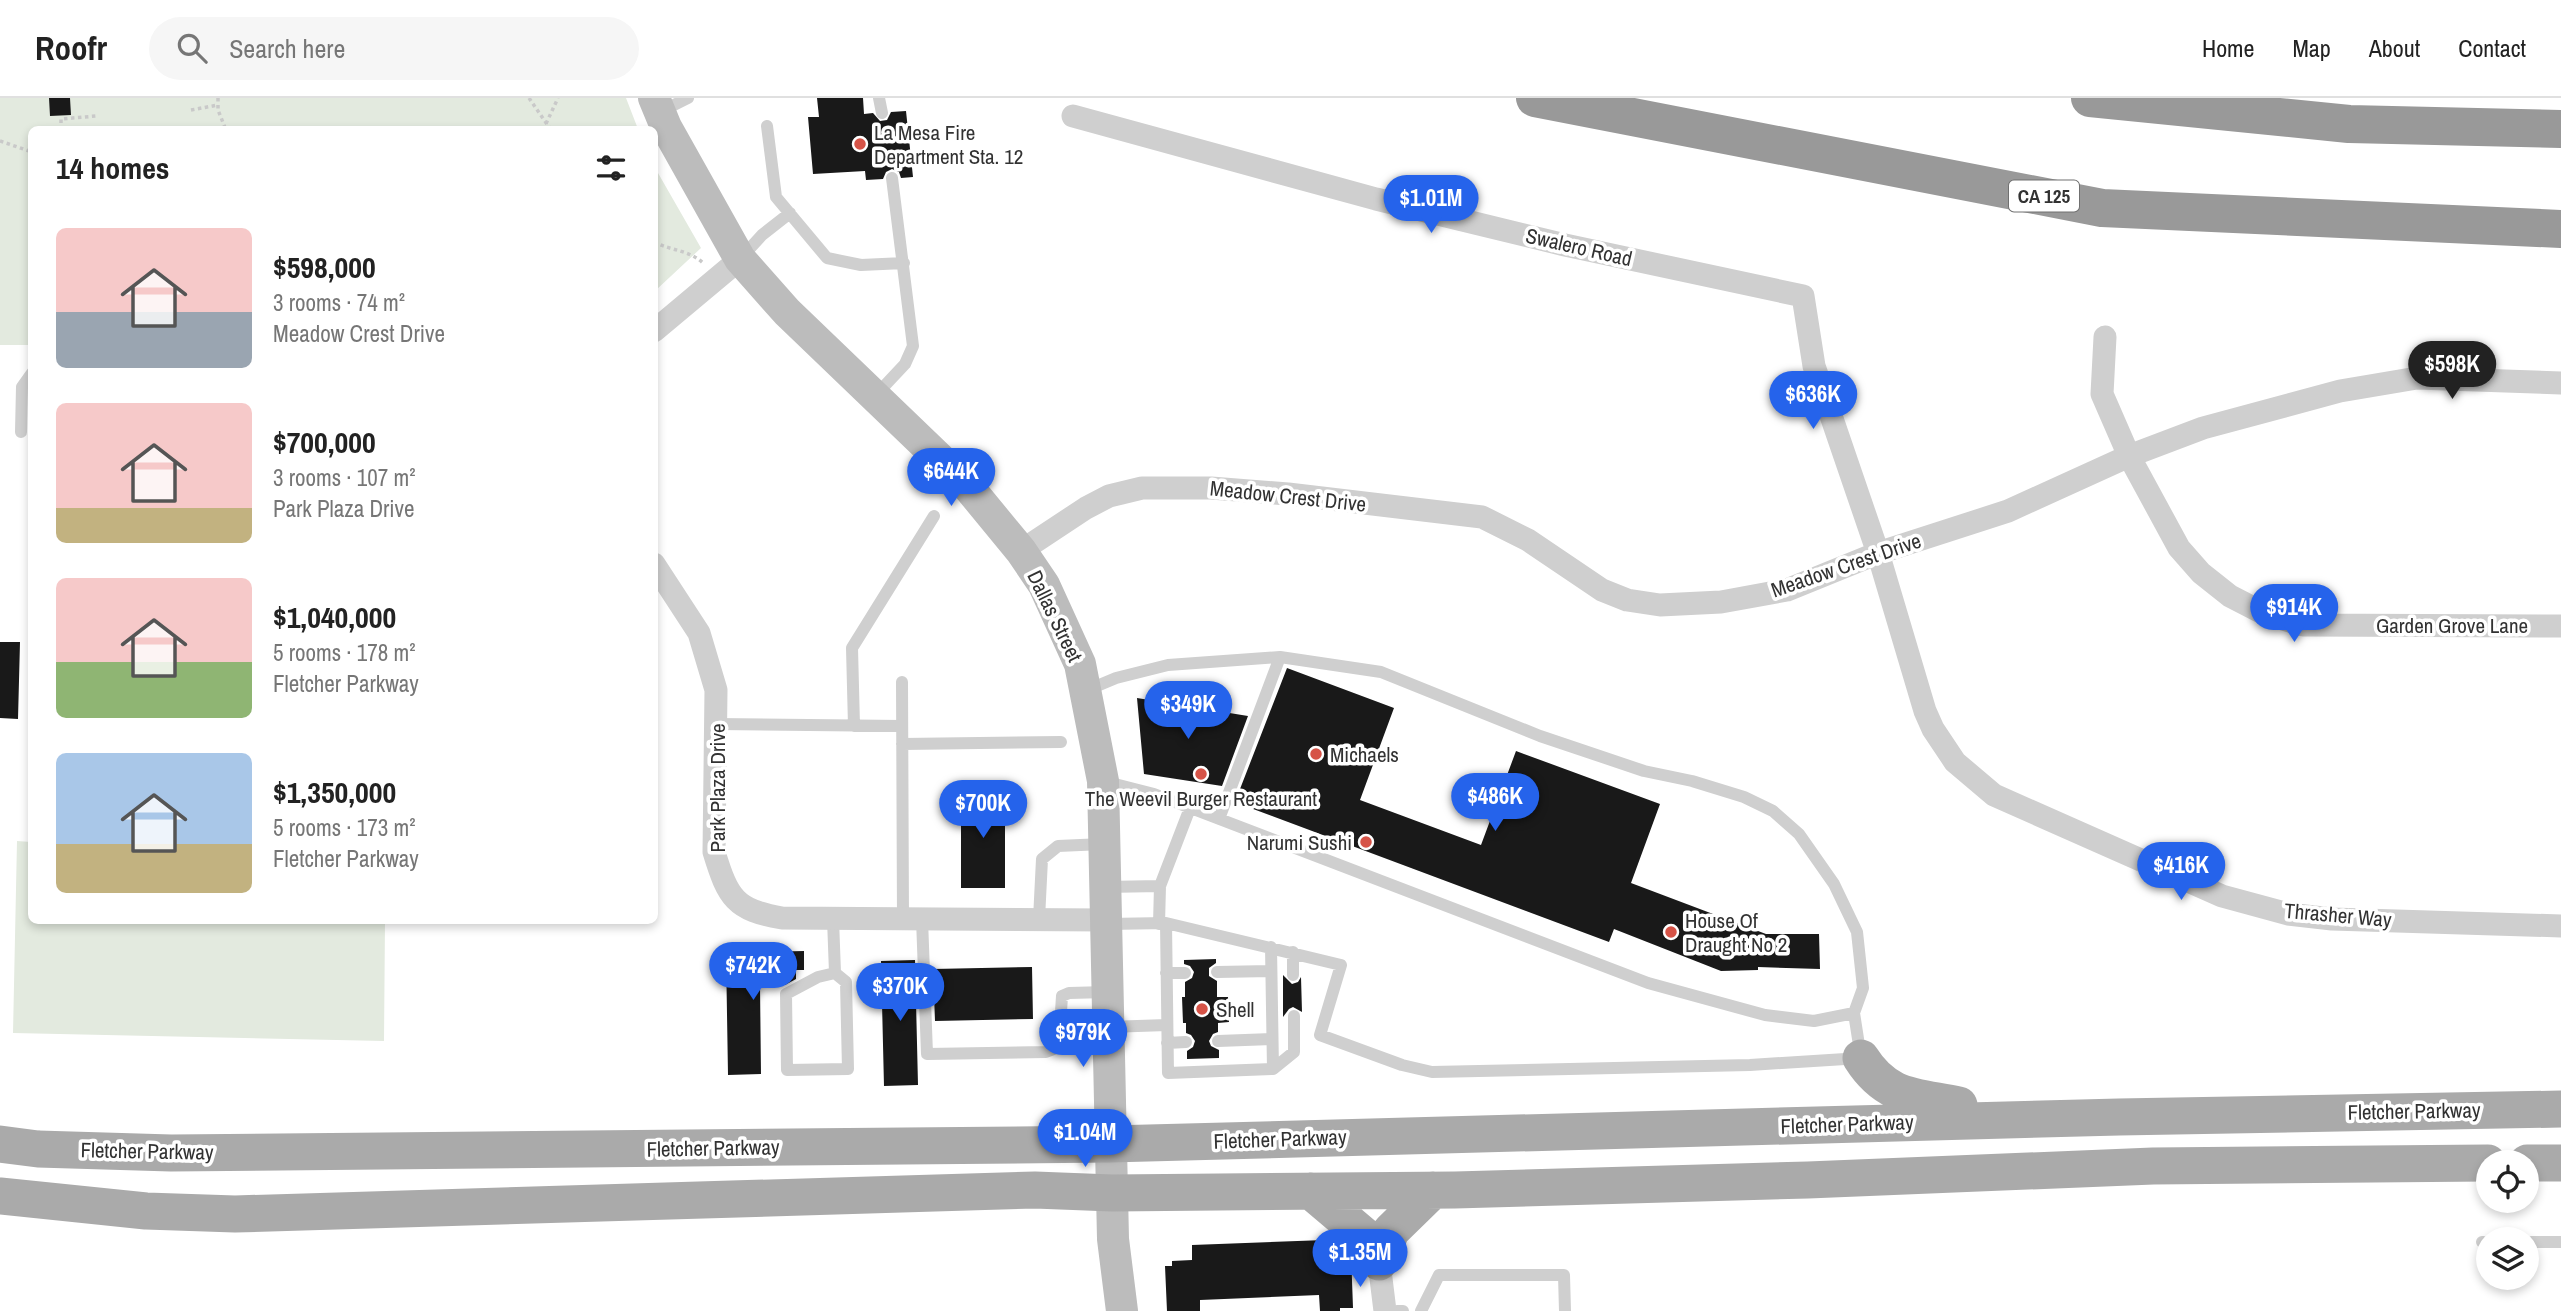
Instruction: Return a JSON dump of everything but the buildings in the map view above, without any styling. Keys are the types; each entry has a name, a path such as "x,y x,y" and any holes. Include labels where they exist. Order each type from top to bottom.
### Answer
{"highway":[{"name":"CA 125","path":"1535,98 2102,208 2561,229"},
{"path":"2090,98 2349,124 2561,130"}],"main road":[{"path":"1861,1058 1872,1076 1905,1096 2021,1120"},
{"name":"Fletcher Parkway","path":"0,1143 38,1149 171,1153 1110,1144 2561,1109"},
{"path":"0,1196 146,1211 235,1214 1035,1190 1112,1193 1433,1190 1808,1180 2153,1166 2476,1163"},
{"path":"2539,1163 2561,1163"},
{"path":"1379,1262 1391,1231 1433,1190"},
{"path":"1311,1191 1369,1240 1379,1262"}],"street":[{"name":"Dallas Street","path":"657,105 729,268 787,312 965,483 1021,551 1044,585 1080,664 1103,781 1113,1239 1122,1311"},
{"name":"Swalero Road","path":"1073,116 1376,199 1565,245 1802,296"},
{"path":"658,328 729,268"},
{"name":"Thrasher Way","path":"1802,296 1814,366 1878,553 1919,693 1933,729 1955,762 1980,785 1994,795 2222,895 2288,914 2332,919 2561,926"},
{"name":"Garden Grove Lane","path":"2105,337 2102,394 2129,456 2179,548 2230,596 2263,613 2303,625 2561,626"},
{"name":"Meadow Crest Drive","path":"1021,551 1109,496 1142,488 1211,488 1288,494 1482,517 1528,540 1602,590 1643,604 1721,602 1787,590 1878,553 2008,510 2129,456 2203,428 2340,391 2417,378 2561,383"},
{"name":"Park Plaza Drive","path":"658,570 699,633 716,690 714,852 721,875 739,905 756,914 782,919 1039,919 1106,922"},
{"path":"1379,1262 1385,1311"}],"lane":[{"path":"657,105 688,98"},
{"path":"879,98 882,113"},
{"path":"767,126 776,197 827,258 861,265 904,262"},
{"path":"875,396 905,364 913,346 891,178"},
{"path":"729,268 762,235 790,213"},
{"path":"21,432 22,387 28,379"},
{"path":"854,726 852,648 934,516"},
{"path":"1085,691 1116,678 1168,665 1280,657 1381,672 1540,736 1644,771 1692,781 1744,797 1773,811 1800,834 1834,884 1857,932 1863,988 1854,1013 1861,1058 1750,1065 1433,1072 1402,1065 1320,1035 1341,965 1163,924 1106,922"},
{"path":"1219,819 1280,657"},
{"path":"902,682 902,744 913,919 927,1054 1046,1052 1059,1043 1062,996 1069,993 1107,992"},
{"path":"716,724 902,726"},
{"path":"902,744 1061,741"},
{"path":"1103,781 1154,794 1648,983 1765,1015 1814,1021 1854,1013"},
{"path":"1190,808 1160,886 1166,973 1168,1073 1273,1069 1294,1052 1294,1016"},
{"path":"1039,919 1042,859 1058,846 1104,844"},
{"path":"1105,887 1160,886"},
{"path":"834,919 835,973 846,982 848,1069 787,1070 786,994 818,977 835,973"},
{"path":"1271,947 1273,1069"},
{"path":"1293,952 1293,975"},
{"path":"1217,972 1271,971"},
{"path":"1166,973 1185,973"},
{"path":"1108,1027 1167,1025"},
{"path":"1219,1041 1272,1039"},
{"path":"1167,1042 1186,1042"},
{"path":"2539,1242 2561,1242"},
{"path":"1421,1311 1439,1275 1564,1275 1564,1311"},
{"path":"1398,1311 1404,1311"}],"path":[{"path":"218,98 225,126"},
{"path":"530,98 548,126"},
{"path":"544,126 558,98"},
{"path":"191,110 218,105"},
{"path":"61,126 61,119 96,117"},
{"path":"0,141 28,151"},
{"path":"658,244 729,268"}],"shaded area":[{"path":"0,98 626,98 637,126 28,126 28,345 0,345"},
{"path":"658,173 701,248 658,288"},
{"path":"17,841 28,842 28,924 385,924 384,1041 13,1033"}],"place":[{"name":"La Mesa Fire Department Sta. 12","path":"860,144"},
{"name":"Michaels","path":"1316,754"},
{"name":"The Weevil Burger Restaurant","path":"1201,774"},
{"name":"Narumi Sushi","path":"1366,842"},
{"name":"House Of Draught No 2","path":"1671,932"},
{"name":"Shell","path":"1202,1009"}]}
